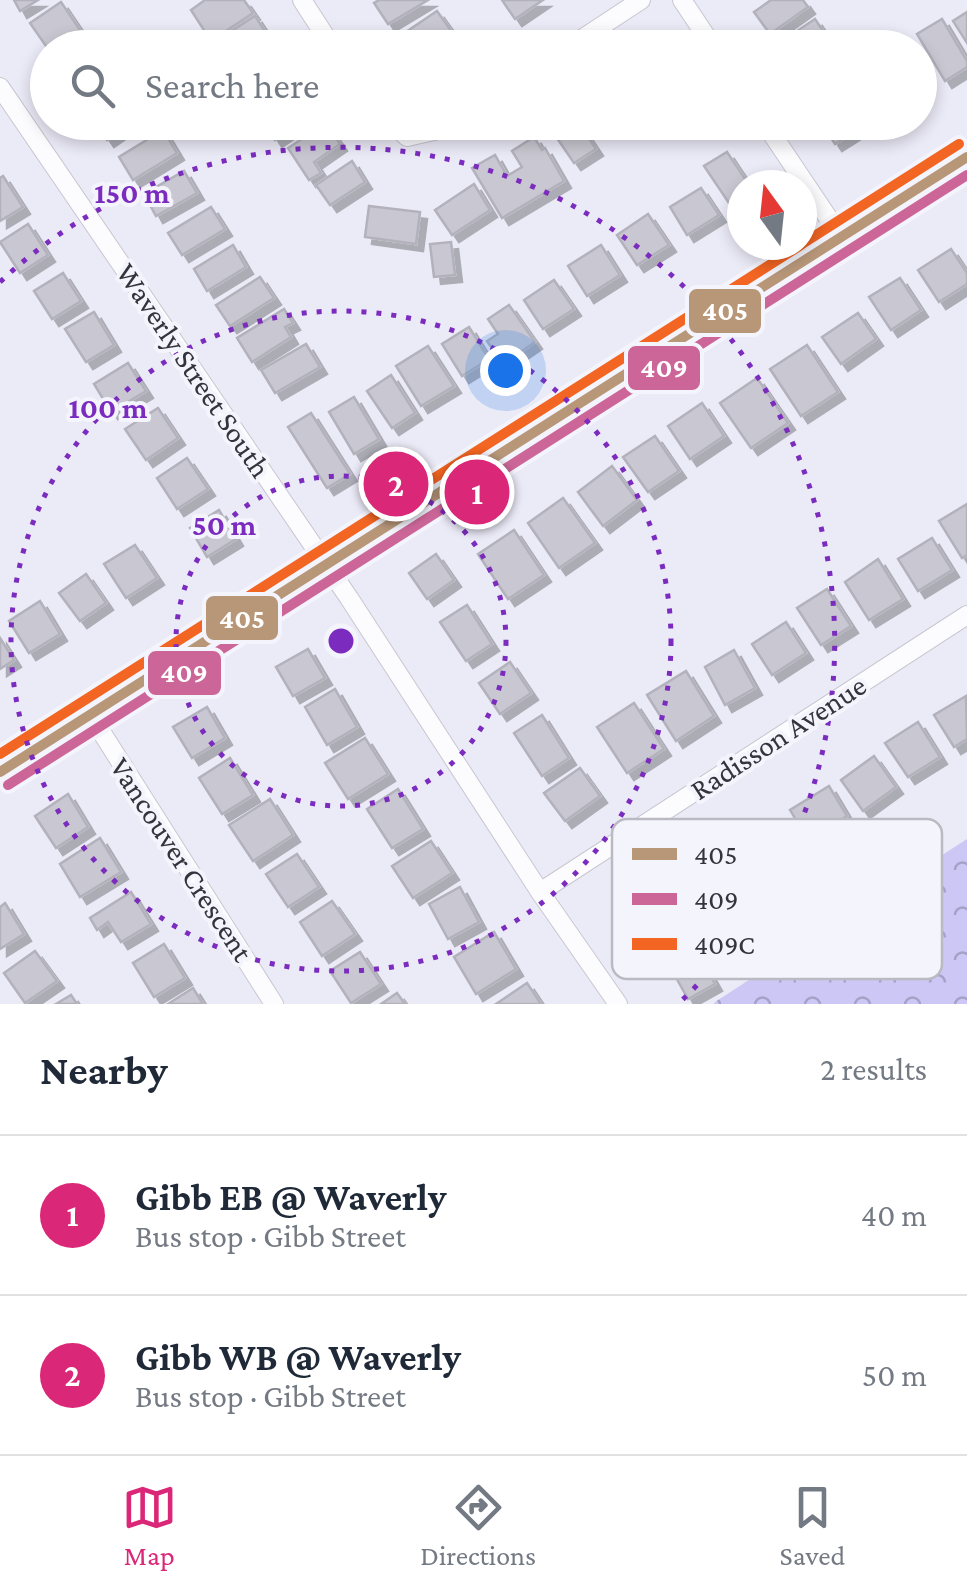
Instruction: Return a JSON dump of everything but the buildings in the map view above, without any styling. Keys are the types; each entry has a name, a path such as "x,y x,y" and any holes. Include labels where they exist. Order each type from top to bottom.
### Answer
{"main road":[{"path":"0,772 967,157"}],"street":[{"path":"302,0 321,30"},
{"path":"595,30 641,0"},
{"path":"682,0 702,30"},
{"name":"Waverly Street South","path":"0,87 30,131"},
{"name":"Waverly Street South","path":"36,140 326,565 618,1004"},
{"path":"776,140 841,238"},
{"name":"Radisson Avenue","path":"653,819 967,616"},
{"name":"Vancouver Crescent","path":"90,714 274,1004"},
{"name":"Radisson Avenue","path":"540,892 612,845"}],"green space":[{"path":"967,839 967,1004 714,1004 751,979 942,979 942,855"}],"transit line":[{"name":"409C","path":"817,234 959,144"},
{"name":"405","path":"0,772 967,157"},
{"name":"409","path":"8,785 967,175"},
{"name":"409C","path":"0,754 777,260"}],"place":[{"name":"Gibb WB @ Waverly","path":"396,484"},
{"name":"Gibb EB @ Waverly","path":"477,492"}]}
